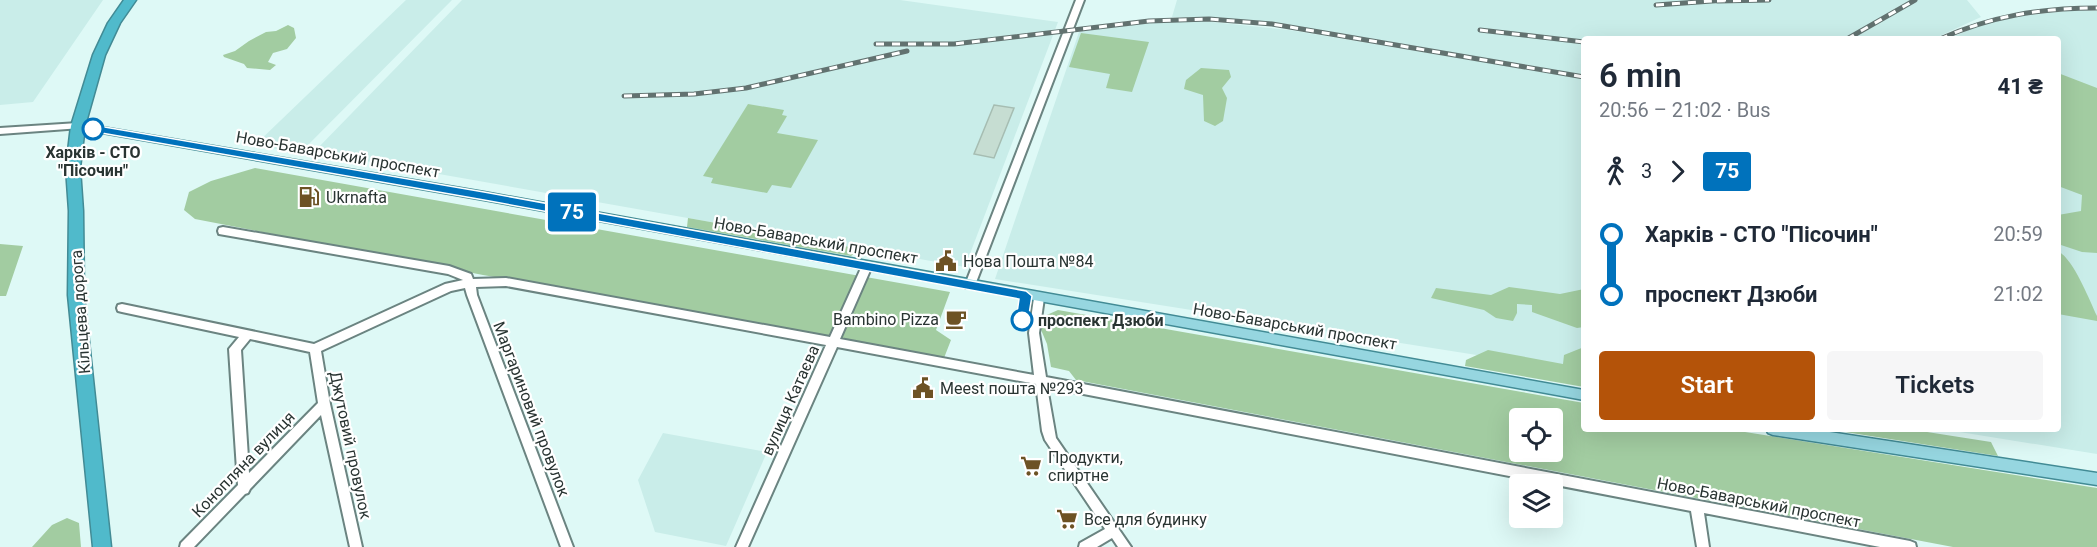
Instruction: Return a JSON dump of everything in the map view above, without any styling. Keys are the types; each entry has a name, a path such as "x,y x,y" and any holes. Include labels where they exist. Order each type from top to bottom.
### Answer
{"highway":[{"name":"Кільцева дорога","path":"102,547 76,295 76,211 73,168 78,126 106,38 130,0"},
{"name":"Кільцева дорога","path":"94,80 138,0"}],"main road":[{"name":"Ново-Баварський проспект","path":"78,126 167,140 1581,394"},
{"path":"1792,432 2097,479"}],"street":[{"path":"970,285 1080,0"},
{"path":"0,131 78,126"},
{"path":"223,231 449,270 467,277 470,283"},
{"name":"вулиця Катаєва","path":"742,547 867,266"},
{"name":"Ново-Баварський проспект","path":"315,349 449,287 470,283 506,282 834,342 1910,547"},
{"name":"Маргариновий провулок","path":"470,283 476,306 567,547"},
{"path":"1039,298 1034,333 1039,381 1051,440 1125,547"},
{"path":"122,309 315,349"},
{"path":"244,489 235,349 247,335"},
{"name":"Джутовий провулок","path":"315,349 324,404 356,547"},
{"name":"Конопляна вулиця","path":"186,547 324,404"},
{"path":"1698,507 1703,547"},
{"path":"1085,547 1113,531"}],"shaded area":[{"path":"0,0 103,0 33,102 0,105"},
{"path":"406,0 452,0 300,153 255,145"},
{"path":"462,0 900,0 1058,22 965,267 314,152"},
{"path":"1177,0 1967,0 1981,17 1940,36 1581,36 1581,74 1288,25 1172,17"},
{"path":"2074,10 2097,11 2097,454 1960,432 2061,432 2061,36 1955,36 1982,24 2015,17"},
{"path":"1193,20 1289,30 1581,79 1581,372 995,279 1080,29"},
{"path":"663,433 767,452 726,546 655,532 638,480"}],"green space":[{"path":"288,25 294,28 296,38 287,49 273,53 268,62 276,65 270,70 247,68 244,64 223,55 235,51 266,32 276,31"},
{"path":"1081,33 1149,42 1132,92 1106,88 1110,74 1069,67"},
{"path":"1201,68 1229,70 1231,77 1222,88 1227,98 1223,121 1215,126 1204,121 1203,95 1184,89 1186,80"},
{"path":"2061,74 2097,88 2097,253 2082,252 2061,245 2061,214 2081,211 2082,195 2061,187"},
{"path":"748,104 784,110 782,115 787,116 777,133 818,140 791,188 772,185 767,193 711,183 713,178 703,176"},
{"path":"255,168 950,292 936,330 951,340 944,358 483,275 195,219 184,210 189,192 211,181"},
{"path":"688,218 861,249 851,256 687,227"},
{"path":"0,244 23,246 6,296 0,296"},
{"path":"2061,254 2075,271 2097,316 2097,321 2061,315"},
{"path":"1509,287 1560,294 1581,290 1581,327 1532,312 1532,305 1517,304 1517,313 1513,321 1496,318 1484,310 1431,298 1436,288 1491,295"},
{"path":"1058,310 1581,402 1581,432 1745,432 2097,488 2097,547 1953,547 1076,380 1069,371 1051,367 1047,344 1039,325 1040,318"},
{"path":"1581,348 1581,386 1465,366 1466,360 1488,350 1563,364 1564,355"},
{"path":"1845,432 1927,432 1991,442 1998,456"},
{"path":"67,518 79,523 81,547 32,547 52,525"}],"building":[{"path":"994,105 1014,108 994,158 974,154"}],"railway":[{"path":"1656,5 1726,0"},
{"path":"1717,1 1769,0"},
{"path":"1852,36 1915,0"},
{"path":"1947,36 1978,24 2017,15 2097,8"},
{"path":"876,44 954,44 1149,21 1209,19 1272,24 1581,76"},
{"path":"1480,30 1581,42"},
{"path":"624,96 694,94 746,88 907,51"}],"bus line":[{"name":"75","path":"93,129 484,196 1026,296 1022,320"}],"place":[{"name":"Харків - СТО \"Пісочин\"","path":"93,129"},
{"name":"Ukrnafta","path":"309,197"},
{"name":"Нова Пошта №84","path":"946,261"},
{"name":"Bambino Pizza","path":"956,319"},
{"name":"проспект Дзюби","path":"1022,320"},
{"name":"Meest пошта №293","path":"923,388"},
{"name":"Продукти, спиртне","path":"1031,466"},
{"name":"Все для будинку","path":"1067,519"}]}
